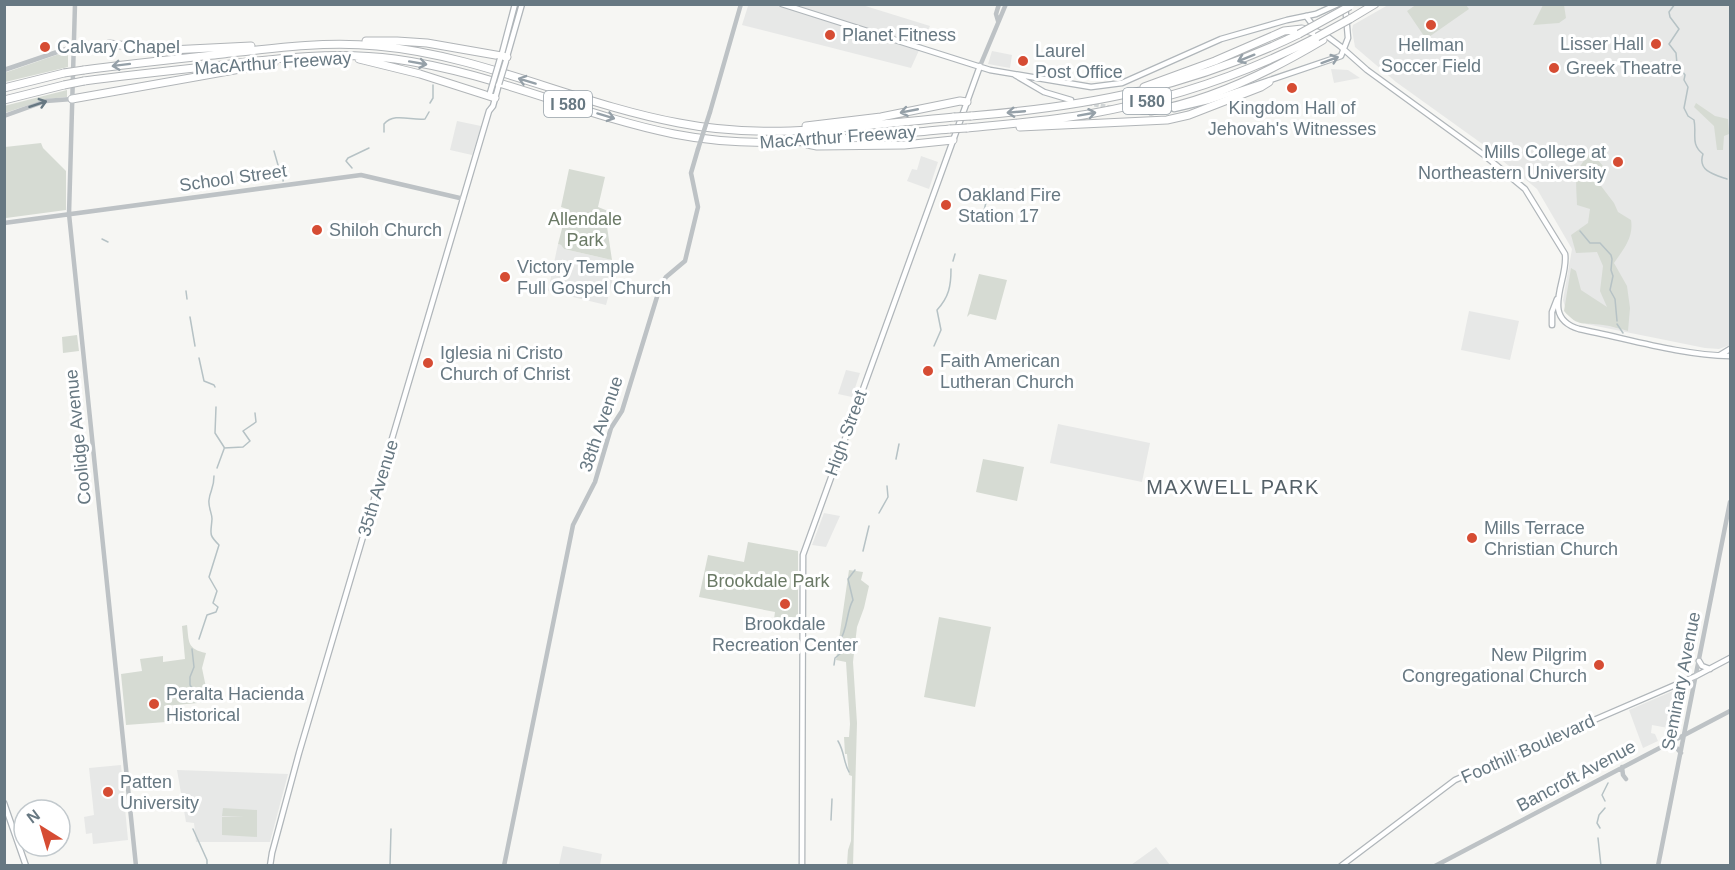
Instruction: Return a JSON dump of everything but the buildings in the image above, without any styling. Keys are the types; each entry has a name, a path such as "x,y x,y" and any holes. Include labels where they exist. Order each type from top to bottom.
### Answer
{"highway":[{"name":"MacArthur Freeway","path":"4,100 84,81 241,66 306,56 339,55 394,59 450,69 625,122 675,134 722,141 799,142 1073,117 1163,97 1238,73 1322,37 1375,4"},
{"name":"MacArthur Freeway","path":"4,88 64,73 242,49 340,44 397,48 454,59 677,123 723,130 768,132 813,130 1041,110 1149,90 1251,56 1299,34 1349,5"},
{"path":"1109,99 1199,67 1284,31 1302,29 1322,37"},
{"path":"1151,111 1183,104 1230,87 1274,66 1322,37"},
{"path":"340,44 397,41 427,43 503,58"},
{"path":"109,44 170,50 242,49"},
{"path":"339,55 414,72 492,96"},
{"path":"72,99 241,66"},
{"path":"967,128 1167,120 1200,111 1269,82"},
{"path":"768,132 881,117 960,101 967,102"},
{"path":"799,142 817,146 904,145 954,140"}],"main road":[{"name":"35th Avenue","path":"503,58 515,4"},
{"name":"35th Avenue","path":"270,866 299,753 464,198 489,111 488,105 522,4"},
{"path":"782,4 980,66 1015,75 1091,87 1117,84 1221,39 1306,16 1338,4"},
{"path":"1142,111 1196,105 1341,56 1348,35 1349,5"},
{"path":"1306,16 1322,37 1344,50 1371,73 1484,155 1528,193 1565,254 1565,265 1554,305 1552,325"},
{"name":"High Street","path":"802,866 802,555 980,66"},
{"path":"1015,75 1050,94 1071,99"},
{"path":"1046,80 1045,86 1050,94"},
{"path":"1558,296 1559,313 1573,327 1689,352 1731,356"},
{"path":"1717,356 1731,349"},
{"name":"Foothill Boulevard","path":"1341,866 1455,780 1696,676 1731,658"},
{"path":"1699,661 1702,666 1710,669"},
{"path":"4,803 27,866"}],"street":[{"name":"Coolidge Avenue","path":"75,4 69,214 136,866"},
{"name":"38th Avenue","path":"504,866 573,525 596,482 611,428 622,411 660,287 666,277 685,261 698,207 691,173 741,4"},
{"name":"High Street","path":"998,21 996,14 999,4"},
{"name":"High Street","path":"980,66 1006,4"},
{"path":"4,70 73,48 109,44"},
{"path":"4,116 46,101 72,99"},
{"name":"School Street","path":"4,223 361,176 464,198"},
{"name":"Seminary Avenue","path":"1658,866 1731,502"},
{"name":"Bancroft Avenue","path":"1435,866 1731,711"},
{"path":"1663,746 1675,746 1681,753"},
{"path":"1622,767 1626,779"}],"shaded area":[{"path":"859,4 930,26 911,68 742,25 748,6 744,5"},
{"name":"Mills College at Northeastern University","path":"1388,5 1730,5 1730,345 1719,349 1705,348 1586,324 1566,311 1563,300 1572,249 1537,189 1481,143 1396,82 1355,47 1353,25"},
{"path":"992,51 1012,55 1010,68 988,64"},
{"path":"1331,69 1348,70 1360,78 1334,83"},
{"path":"457,121 481,126 472,155 450,150"},
{"path":"921,156 938,162 929,189 907,181 912,169 917,170"},
{"path":"558,244 564,249 612,260 612,283 606,305 548,291"},
{"path":"1469,311 1519,321 1510,360 1461,350"},
{"path":"846,370 860,373 852,397 838,394"},
{"path":"1058,424 1150,443 1142,482 1050,463"},
{"path":"824,513 840,516 826,547 812,545"},
{"path":"1689,684 1679,730 1652,725 1651,733 1655,734 1658,741 1643,748 1629,710"},
{"name":"Patten University","path":"121,765 128,840 93,844 92,833 86,834 84,817 94,815 89,768"},
{"path":"177,770 288,774 270,842 196,842 194,823 186,822"},
{"path":"563,846 602,854 600,865 559,865"},
{"path":"1156,847 1170,865 1131,865"}],"green space":[{"name":"Hellman Soccer Field","path":"1417,4 1466,5 1469,9 1426,39 1407,11"},
{"path":"1543,5 1564,5 1566,18 1559,23 1533,25"},
{"path":"68,51 68,67 5,82 4,73"},
{"path":"67,90 67,97 46,99 5,113 4,106"},
{"path":"1696,103 1715,116 1728,119 1729,134 1724,136 1723,150 1717,150 1714,126 1694,107"},
{"path":"41,143 43,148 66,171 66,210 6,218 4,212 5,147"},
{"path":"1591,152 1603,166 1595,178 1618,212 1631,220 1629,238 1614,263 1627,286 1630,308 1628,331 1606,325 1578,322 1564,311 1571,268 1576,271 1581,290 1607,307 1600,291 1603,266 1597,252 1576,253 1571,235 1588,223 1590,209 1577,205 1576,182 1578,170"},
{"name":"Allendale Park","path":"569,169 605,177 598,207 608,211 606,220 612,260 564,249 558,244 567,209 561,207"},
{"path":"979,274 1007,280 996,320 970,314 967,317"},
{"path":"77,335 79,351 63,353 62,337"},
{"path":"983,459 1024,467 1017,501 976,492"},
{"name":"Brookdale Park","path":"748,542 798,551 798,624 774,619 775,612 699,597 708,555 744,562"},
{"path":"849,570 863,572 861,580 869,586 857,627 853,662 857,723 853,866 847,865 851,841 852,776 849,775 844,737 849,737 850,724 846,662 836,660"},
{"path":"939,617 991,627 975,707 924,697"},
{"path":"187,625 192,647 206,653 202,668 209,702 164,706 166,722 126,725 121,674 142,671 140,659 163,656 163,662 185,659 182,626"},
{"path":"223,808 257,810 257,837 222,835 222,817 244,817 222,816"}],"waterway":[{"path":"1675,4 1669,12 1679,29 1669,44 1676,53 1677,64 1685,75 1684,80 1688,87 1684,108 1688,116 1694,120 1695,143 1703,154 1703,165 1713,174 1727,179"},
{"path":"430,103 433,98 433,85"},
{"path":"384,132 384,124 388,120 393,118 425,119 429,112"},
{"path":"352,168 346,161 348,158 369,148"},
{"path":"274,151 278,165 285,172 283,181"},
{"path":"983,221 988,195"},
{"path":"1580,231 1590,243 1600,243 1611,255 1613,276 1610,290 1615,299 1617,321"},
{"path":"102,239 108,242"},
{"path":"953,261 955,254"},
{"path":"934,346 941,330 937,310 948,291 951,269"},
{"path":"186,291 187,299"},
{"path":"190,317 195,346"},
{"path":"1617,324 1623,333"},
{"path":"199,358 204,381 215,387"},
{"path":"216,407 215,433 224,447"},
{"path":"224,448 243,447 250,441 243,431 256,422 255,413"},
{"path":"896,459 899,444"},
{"path":"217,468 224,449"},
{"path":"199,639 207,615 216,612 218,607 213,603 217,591 209,577 219,545 211,534 212,519 209,503 214,476"},
{"path":"879,513 888,497 887,486"},
{"path":"863,551 869,526"},
{"path":"834,665 835,658 841,653 839,642 853,600 848,579 855,570"},
{"path":"192,649 194,667 190,685 201,701"},
{"path":"838,741 849,772"},
{"path":"1605,801 1602,795 1608,783"},
{"path":"831,820 832,799"},
{"path":"1600,828 1597,823 1599,815 1605,808"},
{"path":"193,829 207,860 207,866"},
{"path":"390,866 391,829"},
{"path":"1598,838 1601,866"}],"tunnel":[{"path":"1088,103 1112,108"},
{"path":"1121,109 1142,111"}],"place":[{"name":"Hellman Soccer Field","path":"1431,25"},
{"name":"Planet Fitness","path":"830,35"},
{"name":"Lisser Hall","path":"1656,44"},
{"name":"Calvary Chapel","path":"45,47"},
{"name":"Laurel Post Office","path":"1023,61"},
{"name":"Greek Theatre","path":"1554,68"},
{"name":"Kingdom Hall of Jehovah's Witnesses","path":"1292,88"},
{"name":"Mills College at Northeastern University","path":"1618,162"},
{"name":"Oakland Fire Station 17","path":"946,205"},
{"name":"Shiloh Church","path":"317,230"},
{"name":"Victory Temple Full Gospel Church","path":"505,277"},
{"name":"Iglesia ni Cristo Church of Christ","path":"428,363"},
{"name":"Faith American Lutheran Church","path":"928,371"},
{"name":"Mills Terrace Christian Church","path":"1472,538"},
{"name":"Brookdale Recreation Center","path":"785,604"},
{"name":"New Pilgrim Congregational Church","path":"1599,665"},
{"name":"Peralta Hacienda Historical","path":"154,704"},
{"name":"Patten University","path":"108,792"}],"district":[{"name":"MAXWELL PARK","path":"1233,487"}]}
